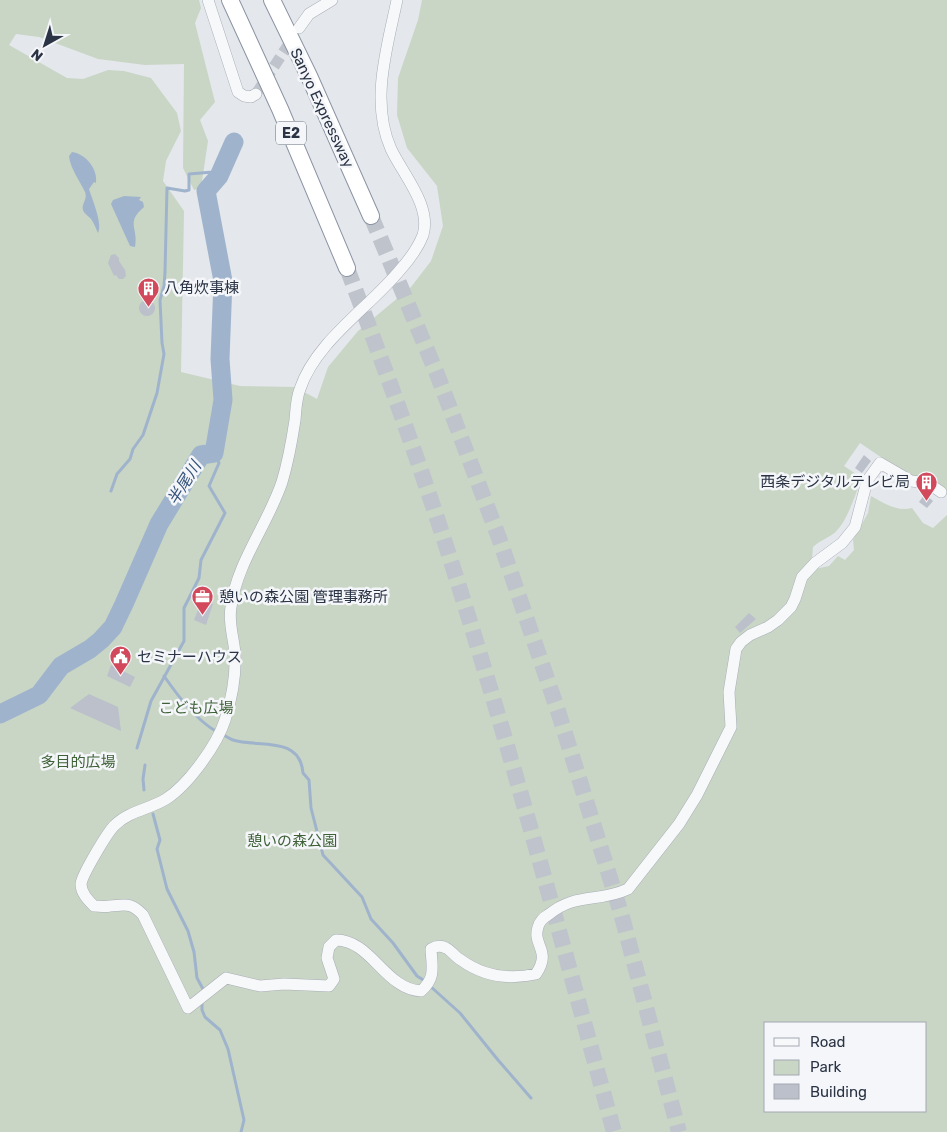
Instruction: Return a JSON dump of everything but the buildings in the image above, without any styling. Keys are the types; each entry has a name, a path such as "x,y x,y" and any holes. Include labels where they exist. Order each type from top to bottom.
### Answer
{"highway":[{"name":"E2","path":"230,0 280,109 348,268"},
{"name":"Sanyo Expressway","path":"272,0 309,76 371,216"}],"street":[{"path":"208,0 238,92 244,96 251,97 256,94"},
{"path":"299,28 309,14 332,0"},
{"path":"397,0 381,86 381,119 391,149 410,182 424,213 423,234 412,256 388,284 329,343 312,363 299,390 283,480 273,507 236,583 230,609 230,629 235,652 234,691 217,740 190,776 166,798 114,825 88,866 81,884 85,897 94,906 109,907 124,904 136,907 143,915 188,1008 226,978 260,986 284,984 330,986 334,979 327,958 328,947 336,940 346,940 365,954 396,982 410,990 421,991 428,984 432,976 431,949 437,946 446,948 460,960 476,969 500,976 522,977 536,974 541,967 543,957 538,940 538,927 544,918 558,906 576,899 616,895 628,889 679,824 697,795 731,727 729,692 736,649 741,642 768,627 791,607 802,577 815,563 842,543 855,527 867,481 880,462 911,481 928,483 941,492"}],"green space":[{"path":"0,0 199,0 201,8 195,23 215,102 200,120 208,141 201,188 194,190 183,168 184,64 145,65 98,59 39,37 16,34 9,45 67,78 83,79 108,70 124,71 151,78 177,113 181,131 166,161 163,181 184,211 181,372 240,386 295,387 317,399 328,367 358,331 411,287 431,261 443,226 437,186 407,148 397,115 398,78 418,20 422,0 947,0 947,495 944,489 913,479 860,443 844,466 862,478 850,508 838,529 813,547 812,559 815,569 829,566 838,556 845,560 854,550 853,540 868,513 871,496 896,508 912,508 923,523 933,528 947,515 947,1132 0,1132"}],"water":[{"path":"72,152 86,159 95,173 96,183 94,182 89,189 98,218 98,233 92,221 83,210 86,195 71,165 69,156"},
{"path":"124,196 141,197 139,200 143,202 144,207 135,217 134,222 135,247 130,246 111,204 113,200"}],"waterway":[{"name":"半尾川","path":"0,714 39,695 61,666 90,649 113,627 159,524 201,455 214,453 223,400 220,359 223,281 206,191 219,176 234,142"},
{"path":"111,491 117,474 130,459 133,449 143,435 157,393 164,354 160,300 165,272 167,188 189,190 189,174 213,172 223,166"},
{"path":"137,748 151,701 184,641 184,608 199,578 201,560 225,513 209,486 219,463 214,453"},
{"path":"164,676 194,714 217,732"},
{"path":"223,735 243,742 276,745 294,753 300,761 303,773 309,780 311,808 323,855 362,897 371,919 393,943 417,976 425,981"},
{"path":"144,790 145,765"},
{"path":"153,814 160,840 157,849 167,889 188,931 194,952 197,978 203,989 202,993"},
{"path":"430,986 460,1013 531,1098"},
{"path":"202,1002 202,1010 205,1017 220,1030 228,1049 244,1120 241,1132"}],"tunnel":[{"path":"256,94 294,36"},
{"path":"371,216 437,374 499,538 558,711 621,913 679,1132"},
{"path":"347,268 413,447 471,626 534,842 614,1132"}],"place":[{"name":"八角炊事棟","path":"148,307"},
{"name":"西条デジタルテレビ局","path":"926,501"},
{"name":"憩いの森公園 管理事務所","path":"203,616"},
{"name":"セミナーハウス","path":"121,676"}],"park label":[{"name":"こども広場","path":"196,708"},
{"name":"多目的広場","path":"78,762"},
{"name":"憩いの森公園","path":"292,841"}]}
